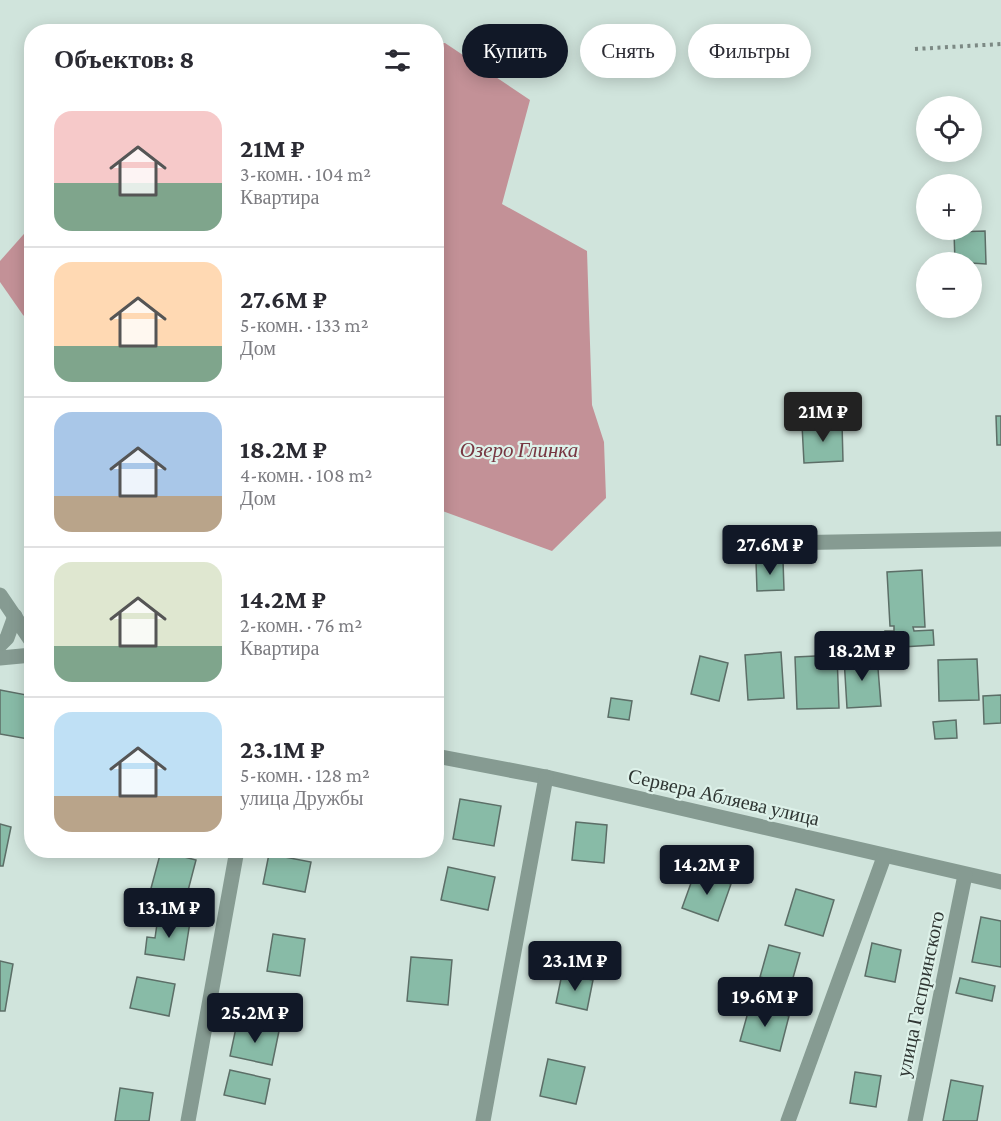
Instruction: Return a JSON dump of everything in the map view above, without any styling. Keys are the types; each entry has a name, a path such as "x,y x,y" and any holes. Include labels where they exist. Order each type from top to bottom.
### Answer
{"street":[{"path":"780,543 1001,539"},
{"path":"0,596 24,630"},
{"path":"0,645 7,638 15,616"},
{"path":"0,658 24,656"},
{"name":"Сервера Абляева улица","path":"444,758 546,777 1001,882"},
{"path":"483,1121 546,777"},
{"path":"788,1121 884,856"},
{"path":"188,1121 236,858"},
{"name":"улица Гаспринского","path":"915,1121 965,875"}],"path":[{"path":"915,49 1001,44"}],"water":[{"name":"Озеро Глинка","path":"444,43 462,54 462,78 497,78 530,100 502,204 587,251 592,405 604,442 606,498 552,551 444,512"},
{"path":"24,234 24,316 0,282 0,261"}],"building":[{"path":"982,231 985,231 986,264 982,264 982,252 955,252 954,240 982,240"},
{"path":"996,416 1001,416 1001,445 997,445"},
{"path":"842,423 843,461 804,463 802,425"},
{"path":"783,560 784,590 757,591 756,561"},
{"path":"922,570 925,627 913,627 914,631 933,630 934,645 886,648 885,631 894,631 894,626 890,626 887,572"},
{"path":"781,652 784,698 748,700 745,655"},
{"path":"837,655 839,708 797,709 795,657"},
{"path":"700,656 728,663 719,701 691,694"},
{"path":"877,656 881,706 847,708 844,658"},
{"path":"977,659 979,700 939,701 938,660"},
{"path":"0,690 24,694 24,738 0,734"},
{"path":"1001,695 1001,723 984,724 983,696"},
{"path":"611,698 632,701 629,720 608,717"},
{"path":"956,720 957,738 935,739 933,722"},
{"path":"460,799 501,806 494,846 453,839"},
{"path":"576,822 607,825 604,863 572,860"},
{"path":"0,824 11,827 3,866 0,866"},
{"path":"159,858 196,860 185,902 150,892"},
{"path":"268,858 290,858 311,862 305,892 263,884"},
{"path":"448,867 495,877 488,910 441,900"},
{"path":"695,872 731,884 718,921 682,908"},
{"path":"796,889 834,900 823,936 785,925"},
{"path":"158,917 190,922 184,960 145,954 147,937 155,938"},
{"path":"981,917 1001,921 1001,967 972,962"},
{"path":"273,934 305,939 300,976 267,971"},
{"path":"872,943 901,950 895,982 865,976"},
{"path":"769,945 800,953 791,985 760,977"},
{"path":"411,957 452,960 448,1005 407,1001"},
{"path":"0,961 13,964 5,1011 0,1011"},
{"path":"562,974 593,980 587,1010 556,1003"},
{"path":"137,977 175,984 169,1016 130,1008"},
{"path":"960,978 995,986 992,1001 956,993"},
{"path":"750,1005 789,1016 780,1051 740,1041"},
{"path":"237,1023 279,1031 272,1065 230,1056"},
{"path":"548,1059 585,1067 576,1104 540,1096"},
{"path":"230,1070 270,1079 265,1104 224,1095"},
{"path":"855,1072 881,1076 876,1107 850,1103"},
{"path":"951,1080 983,1086 977,1121 943,1121"},
{"path":"120,1088 153,1093 149,1121 115,1121"}]}
